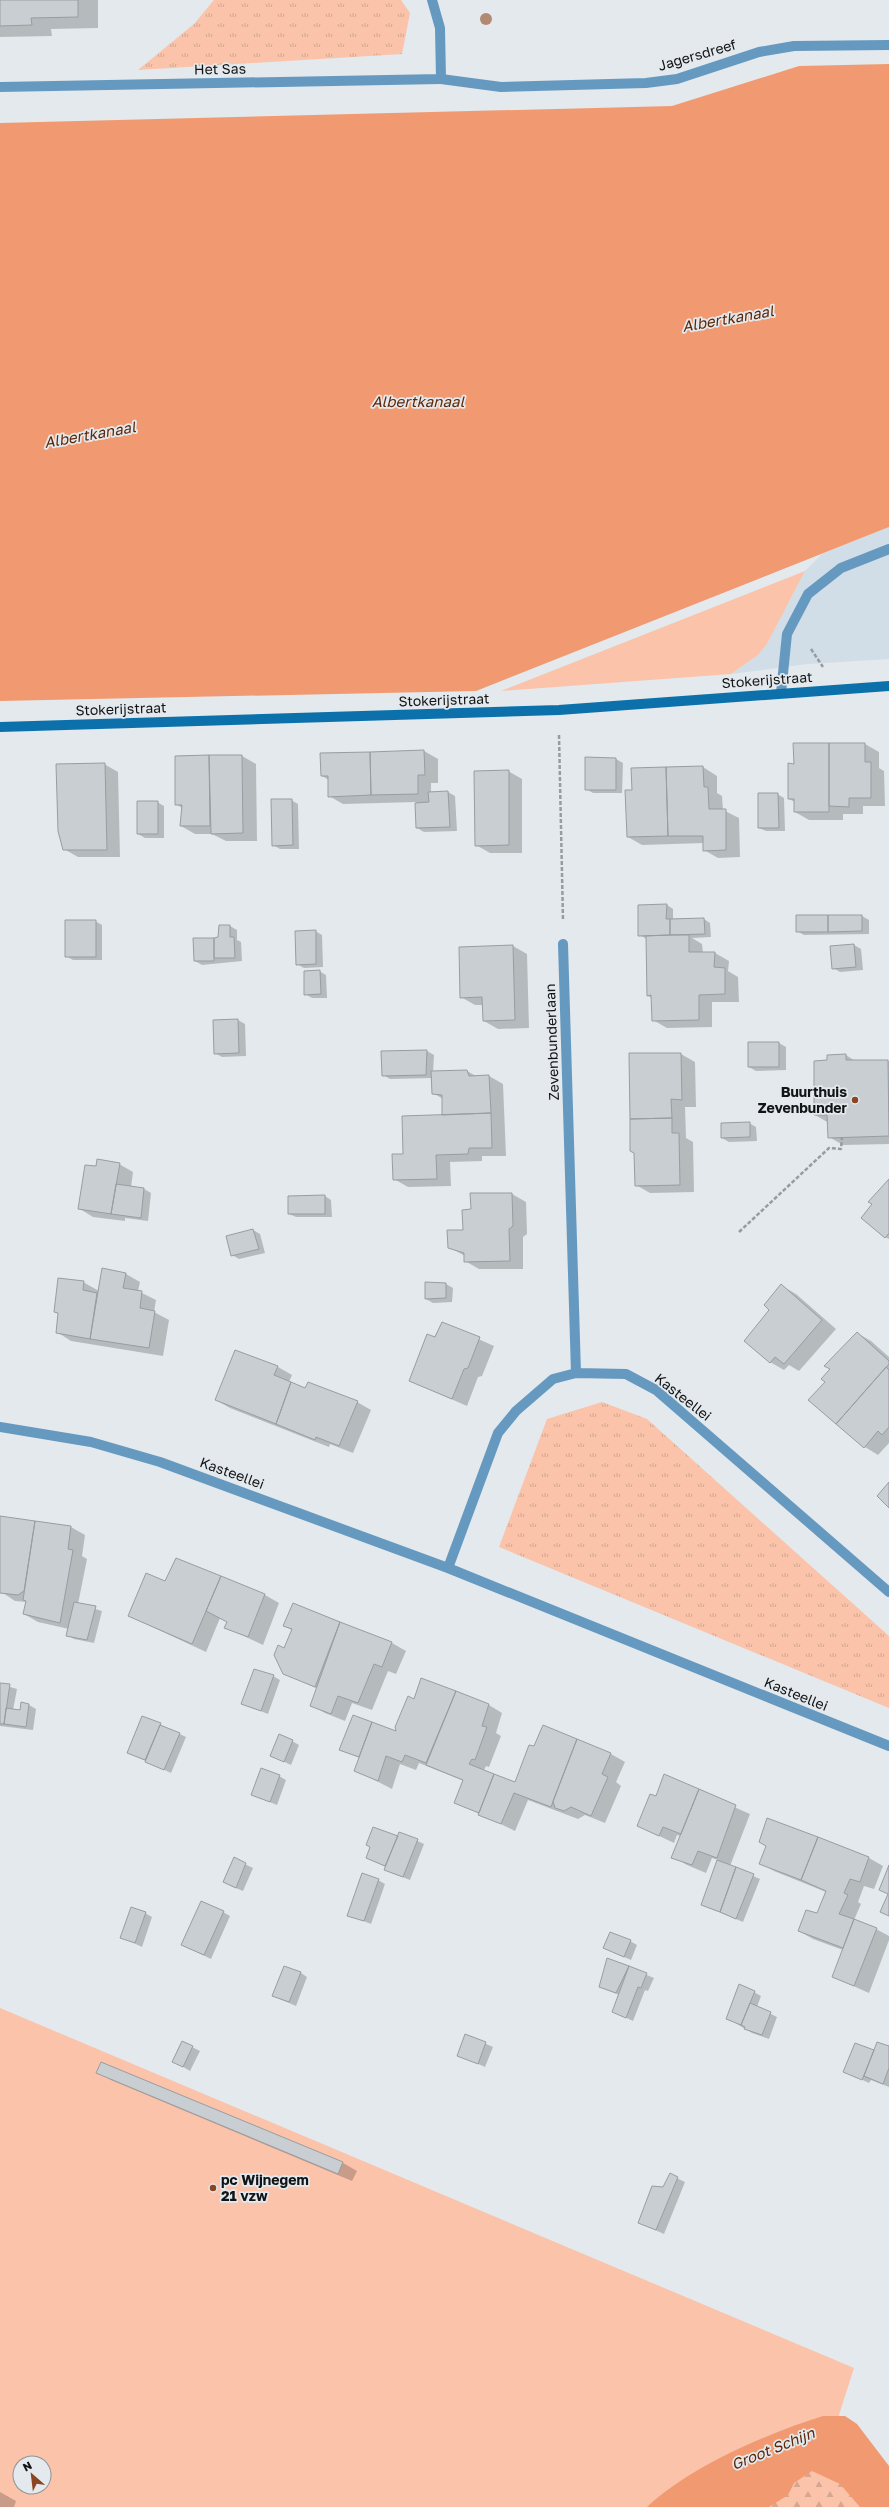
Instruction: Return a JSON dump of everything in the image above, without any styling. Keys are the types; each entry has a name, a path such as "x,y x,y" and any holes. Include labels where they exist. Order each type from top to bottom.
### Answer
{"street":[{"path":"432,0 440,28 441,79"},
{"name":"Jagersdreef","path":"441,79 501,87 646,83 677,78 759,52 794,46 889,45"},
{"name":"Het Sas","path":"0,87 441,79"},
{"path":"781,693 787,634 808,594 840,568 889,549"},
{"name":"Stokerijstraat","path":"0,727 559,710 889,686"},
{"name":"Zevenbunderlaan","path":"563,944 576,1373"},
{"name":"Kasteellei","path":"448,1568 498,1433 516,1411 553,1379 576,1373 626,1374 656,1390 889,1592"},
{"name":"Kasteellei","path":"0,1427 91,1442 160,1462 448,1568 889,1746"}],"path":[{"path":"787,634 797,636 818,658 826,671 827,690"},
{"path":"559,710 563,944"},
{"path":"739,1232 828,1148 841,1149 842,1137"}],"shaded area":[{"path":"889,527 889,659 807,664 731,674 758,655 767,644 805,571 822,554"}],"green space":[{"path":"214,0 401,0 410,13 402,54 138,70 194,24"},
{"path":"805,571 767,644 758,655 731,674 501,691"},
{"path":"602,1402 647,1419 889,1636 889,1708 499,1547 547,1419"},
{"name":"pc Wijnegem 21 vzw","path":"0,2008 854,2368 830,2443 696,2507 0,2507"},
{"path":"830,2443 887,2507 696,2507"}],"water":[{"name":"Albertkanaal","path":"889,64 889,527 476,691 0,701 0,123 672,106 799,66"},
{"name":"Groot Schijn","path":"823,2416 845,2416 857,2424 889,2466 889,2507 860,2507 840,2484 812,2471 794,2483 788,2495 769,2507 647,2507 685,2478 730,2453 778,2432"}],"building":[{"path":"0,0 78,0 78,17 31,18 32,25 0,26"},
{"path":"793,743 829,743 829,812 794,812 794,799 788,799 788,763 794,764"},
{"path":"829,743 865,743 865,762 871,762 871,798 849,798 849,807 829,806"},
{"path":"424,750 425,775 418,775 418,794 371,795 370,752"},
{"path":"370,752 371,795 328,797 328,776 321,776 320,753"},
{"path":"209,755 210,826 180,826 182,805 175,805 175,756"},
{"path":"209,755 242,755 243,833 211,834"},
{"path":"585,757 616,758 616,790 585,790"},
{"path":"105,763 107,850 63,850 58,831 56,764"},
{"path":"703,766 704,787 708,787 709,809 726,809 726,850 703,851 703,836 668,836 666,767"},
{"path":"666,767 668,836 627,837 625,790 632,790 631,768"},
{"path":"509,770 509,845 475,846 474,771"},
{"path":"448,791 450,827 416,828 415,803 429,802 428,792"},
{"path":"758,793 778,793 779,828 758,828"},
{"path":"271,799 292,799 293,845 272,846"},
{"path":"137,801 158,801 158,834 137,834"},
{"path":"667,904 666,919 670,919 670,935 638,936 638,905"},
{"path":"796,915 828,915 828,932 796,932"},
{"path":"828,915 862,915 862,931 828,932"},
{"path":"704,918 705,934 670,935 670,919"},
{"path":"65,920 96,920 96,957 65,957"},
{"path":"219,925 230,925 230,937 234,937 235,958 214,958 214,938 218,937"},
{"path":"316,930 316,964 296,965 295,931"},
{"path":"689,935 689,952 715,952 714,967 725,968 725,994 699,995 699,1020 652,1021 651,995 647,996 646,936"},
{"path":"193,938 214,938 214,961 194,961"},
{"path":"854,944 856,967 832,969 830,946"},
{"path":"513,945 515,1020 483,1021 482,997 460,998 459,947"},
{"path":"320,970 321,994 304,995 304,971"},
{"path":"238,1019 239,1053 214,1054 213,1020"},
{"path":"748,1042 779,1042 779,1067 748,1067"},
{"path":"427,1050 426,1075 382,1076 381,1051"},
{"path":"629,1053 681,1053 682,1100 671,1099 672,1118 630,1119"},
{"path":"846,1054 846,1060 888,1060 889,1136 828,1138 827,1115 814,1115 814,1061 827,1060 827,1055"},
{"path":"467,1070 469,1076 489,1075 491,1113 442,1115 442,1095 432,1094 431,1071"},
{"path":"491,1113 492,1148 469,1148 468,1154 436,1155 437,1179 393,1180 392,1154 403,1154 402,1116"},
{"path":"672,1118 672,1133 679,1133 680,1185 635,1186 634,1153 630,1151 630,1119"},
{"path":"750,1122 750,1137 721,1138 721,1123"},
{"path":"97,1159 120,1163 111,1214 78,1209 85,1165 96,1166"},
{"path":"889,1179 889,1233 885,1238 861,1218 872,1204 868,1202"},
{"path":"116,1184 144,1188 141,1218 111,1214"},
{"path":"470,1193 512,1193 513,1226 509,1229 510,1261 464,1262 464,1253 448,1248 447,1230 463,1230 462,1210 471,1209"},
{"path":"325,1195 325,1214 288,1214 288,1196"},
{"path":"253,1229 259,1249 231,1256 226,1236"},
{"path":"102,1268 126,1273 123,1288 142,1291 140,1308 155,1311 149,1348 90,1339"},
{"path":"58,1278 84,1281 83,1290 97,1293 90,1339 56,1333 58,1313 54,1312"},
{"path":"425,1282 446,1283 446,1298 425,1299"},
{"path":"781,1284 822,1320 784,1364 775,1357 770,1363 744,1341 769,1310 764,1305"},
{"path":"442,1322 480,1337 468,1368 464,1369 452,1399 409,1381 427,1334 435,1337"},
{"path":"857,1332 889,1361 889,1364 836,1424 808,1400 825,1382 821,1379 830,1369 824,1366"},
{"path":"235,1350 278,1366 274,1375 291,1382 276,1424 215,1400"},
{"path":"886,1367 889,1370 889,1427 882,1435 878,1431 864,1448 836,1424"},
{"path":"291,1382 305,1388 308,1382 358,1401 339,1446 316,1437 315,1440 276,1424"},
{"path":"889,1482 889,1508 877,1496"},
{"path":"0,1516 35,1521 24,1591 18,1595 0,1593"},
{"path":"35,1521 71,1526 68,1549 73,1550 60,1623 23,1614 26,1601 23,1600"},
{"path":"176,1558 221,1576 192,1644 128,1616 146,1573 165,1581"},
{"path":"221,1576 265,1594 248,1637 224,1628 227,1622 206,1611"},
{"path":"74,1602 96,1606 87,1640 66,1636"},
{"path":"293,1603 340,1622 315,1687 283,1674 274,1655 278,1645 284,1648 292,1629 283,1626"},
{"path":"340,1622 392,1642 382,1667 374,1664 358,1703 338,1696 331,1714 310,1706"},
{"path":"254,1669 274,1675 261,1711 241,1704"},
{"path":"421,1678 456,1691 426,1763 405,1755 402,1762 386,1756 378,1781 354,1771 372,1722 396,1731 395,1727 408,1696 414,1699"},
{"path":"0,1683 10,1684 4,1724 0,1724"},
{"path":"456,1691 489,1704 482,1726 487,1727 475,1760 472,1759 469,1764 494,1774 479,1813 454,1803 463,1780 426,1765"},
{"path":"21,1702 29,1704 26,1727 4,1724 6,1708 20,1710"},
{"path":"353,1715 372,1722 359,1757 339,1750"},
{"path":"142,1716 161,1723 145,1760 127,1753"},
{"path":"160,1725 180,1733 164,1770 145,1762"},
{"path":"543,1725 577,1739 551,1807 514,1793 501,1824 478,1815 494,1774 515,1782 529,1745 534,1746"},
{"path":"279,1734 293,1740 284,1762 270,1756"},
{"path":"577,1739 611,1753 602,1774 608,1777 591,1816 571,1807 564,1811 555,1808 553,1801"},
{"path":"261,1768 280,1775 270,1802 251,1795"},
{"path":"664,1774 699,1789 681,1834 663,1827 659,1836 637,1826 650,1794 656,1796"},
{"path":"699,1789 736,1805 717,1858 698,1851 692,1865 671,1858"},
{"path":"767,1818 818,1837 801,1880 759,1864 766,1846 759,1842"},
{"path":"373,1827 398,1836 385,1866 366,1858 370,1847 366,1845"},
{"path":"399,1832 418,1839 403,1877 384,1870"},
{"path":"818,1837 869,1857 860,1882 850,1879 844,1893 848,1895 839,1914 854,1919 843,1948 798,1931 806,1910 817,1913 826,1891 801,1880"},
{"path":"234,1857 246,1863 236,1888 223,1882"},
{"path":"717,1860 736,1867 720,1912 701,1905"},
{"path":"889,1865 889,1916 880,1912 888,1894 879,1890"},
{"path":"736,1867 754,1874 736,1919 720,1912"},
{"path":"362,1873 379,1879 364,1921 347,1916"},
{"path":"201,1901 224,1911 204,1955 181,1945"},
{"path":"131,1907 146,1912 135,1943 120,1938"},
{"path":"854,1919 877,1928 854,1986 832,1977"},
{"path":"610,1932 631,1940 624,1957 603,1948"},
{"path":"607,1958 629,1966 616,1993 599,1987"},
{"path":"284,1966 301,1972 289,2002 272,1996"},
{"path":"629,1966 647,1973 641,1988 638,1987 626,2018 612,2012"},
{"path":"739,1984 755,1991 741,2025 726,2019"},
{"path":"750,2003 771,2012 762,2035 744,2029 745,2027 741,2025"},
{"path":"465,2034 486,2042 478,2064 457,2056"},
{"path":"182,2041 193,2046 183,2067 172,2062"},
{"path":"877,2042 889,2046 889,2068 883,2084 864,2076"},
{"path":"855,2043 874,2050 862,2080 843,2072"},
{"path":"101,2062 343,2162 338,2174 96,2073"},
{"path":"670,2173 678,2177 656,2230 638,2223 652,2186 663,2187"}],"place":[{"name":"Buurthuis Zevenbunder","path":"855,1100"},
{"name":"pc Wijnegem 21 vzw","path":"213,2188"}]}
